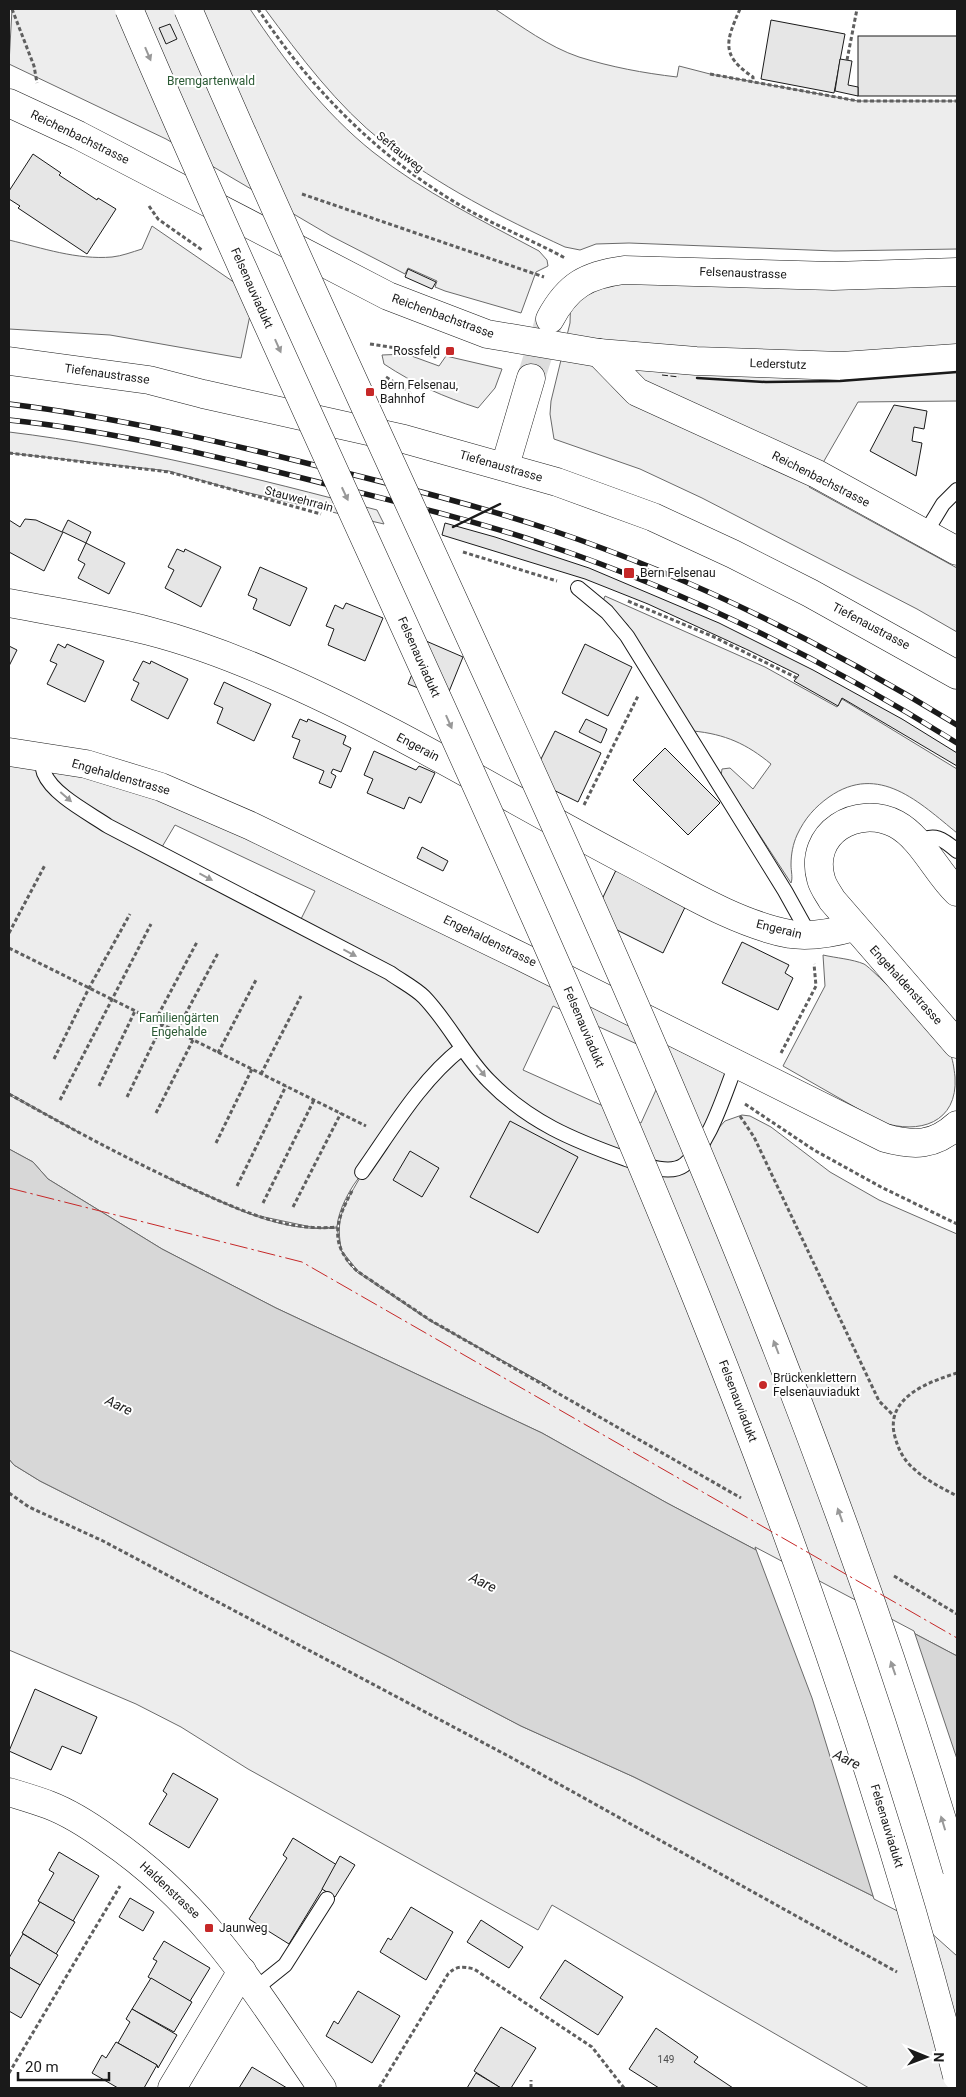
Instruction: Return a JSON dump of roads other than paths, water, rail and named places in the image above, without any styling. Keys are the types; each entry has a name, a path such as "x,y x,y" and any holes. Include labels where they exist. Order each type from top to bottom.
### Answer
{"main road":[{"name":"Felsenauviadukt","path":"129,9 238,259 506,849 618,1106 709,1325 803,1575 854,1723 926,1958 957,2076"},
{"path":"188,9 283,225 552,818 708,1176 830,1488 906,1706 957,1870"},
{"name":"Reichenbachstrasse","path":"9,103 78,135 358,281 417,309 487,334 598,353 637,392 817,474 957,550"},
{"name":"Felsenaustrasse","path":"550,319 559,302 582,281 602,273 624,270 833,276 957,272"},
{"name":"Lederstutz","path":"598,353 696,361 842,366 957,358"},
{"name":"Tiefenaustrasse","path":"9,361 149,380 404,439 505,466 616,502 689,533 810,593 957,675"},
{"path":"505,466 531,378"},
{"name":"Engerain","path":"9,603 149,631 246,664 420,747 528,808 710,904 760,926 789,933 811,947 837,932 854,927"},
{"name":"Engehaldenstrasse","path":"9,752 86,764 161,787 251,826 520,956 885,1138 905,1144 925,1143 947,1134 957,1125"},
{"name":"Engehaldenstrasse","path":"957,892 943,878 917,843 894,823 870,817 849,820 831,833 824,842 821,854 821,878 832,900 957,1044"},
{"name":"Haldenstrasse","path":"9,1792 50,1805 82,1822 138,1861 193,1910 248,1980 322,2088"},
{"path":"172,2088 248,1980"}],"lane":[{"path":"926,532 943,504 957,490"},
{"name":"Engerain","path":"578,588 618,624 650,673 785,891 811,947"},
{"path":"44,757 42,771 47,779 67,799 108,826 390,973 423,995 442,1016 462,1048 488,1080 519,1109 543,1125 586,1144 658,1170 683,1166 701,1144 736,1065"},
{"path":"917,843 926,837 940,837 957,851"},
{"path":"362,1172 416,1094 445,1062 462,1048"},
{"path":"248,1980 277,1973 288,1960 327,1898"}],"water":[{"name":"Aare","path":"9,1149 33,1162 48,1179 162,1249 276,1308 542,1433 667,1503 957,1656 957,1953 921,1920 634,1777 521,1726 391,1658 40,1481 14,1465 9,1459"}],"tunnel":[{"path":"531,378 549,321"}],"railway":[{"path":"9,404 127,423 244,448 437,496 551,530 657,570 760,616 860,668 957,725"},
{"path":"9,420 88,431 206,455 435,512 547,545 654,585 758,632 809,657 957,743"}],"place":[{"name":"Rossfeld","path":"450,351"},
{"name":"Bern Felsenau, Bahnhof","path":"370,392"},
{"name":"Bern Felsenau","path":"629,573"},
{"name":"Brückenklettern Felsenauviadukt","path":"763,1385"},
{"name":"Jaunweg","path":"209,1928"}],"park label":[{"name":"Bremgartenwald","path":"211,81"},
{"name":"Familiengärten Engehalde","path":"179,1025"}]}
